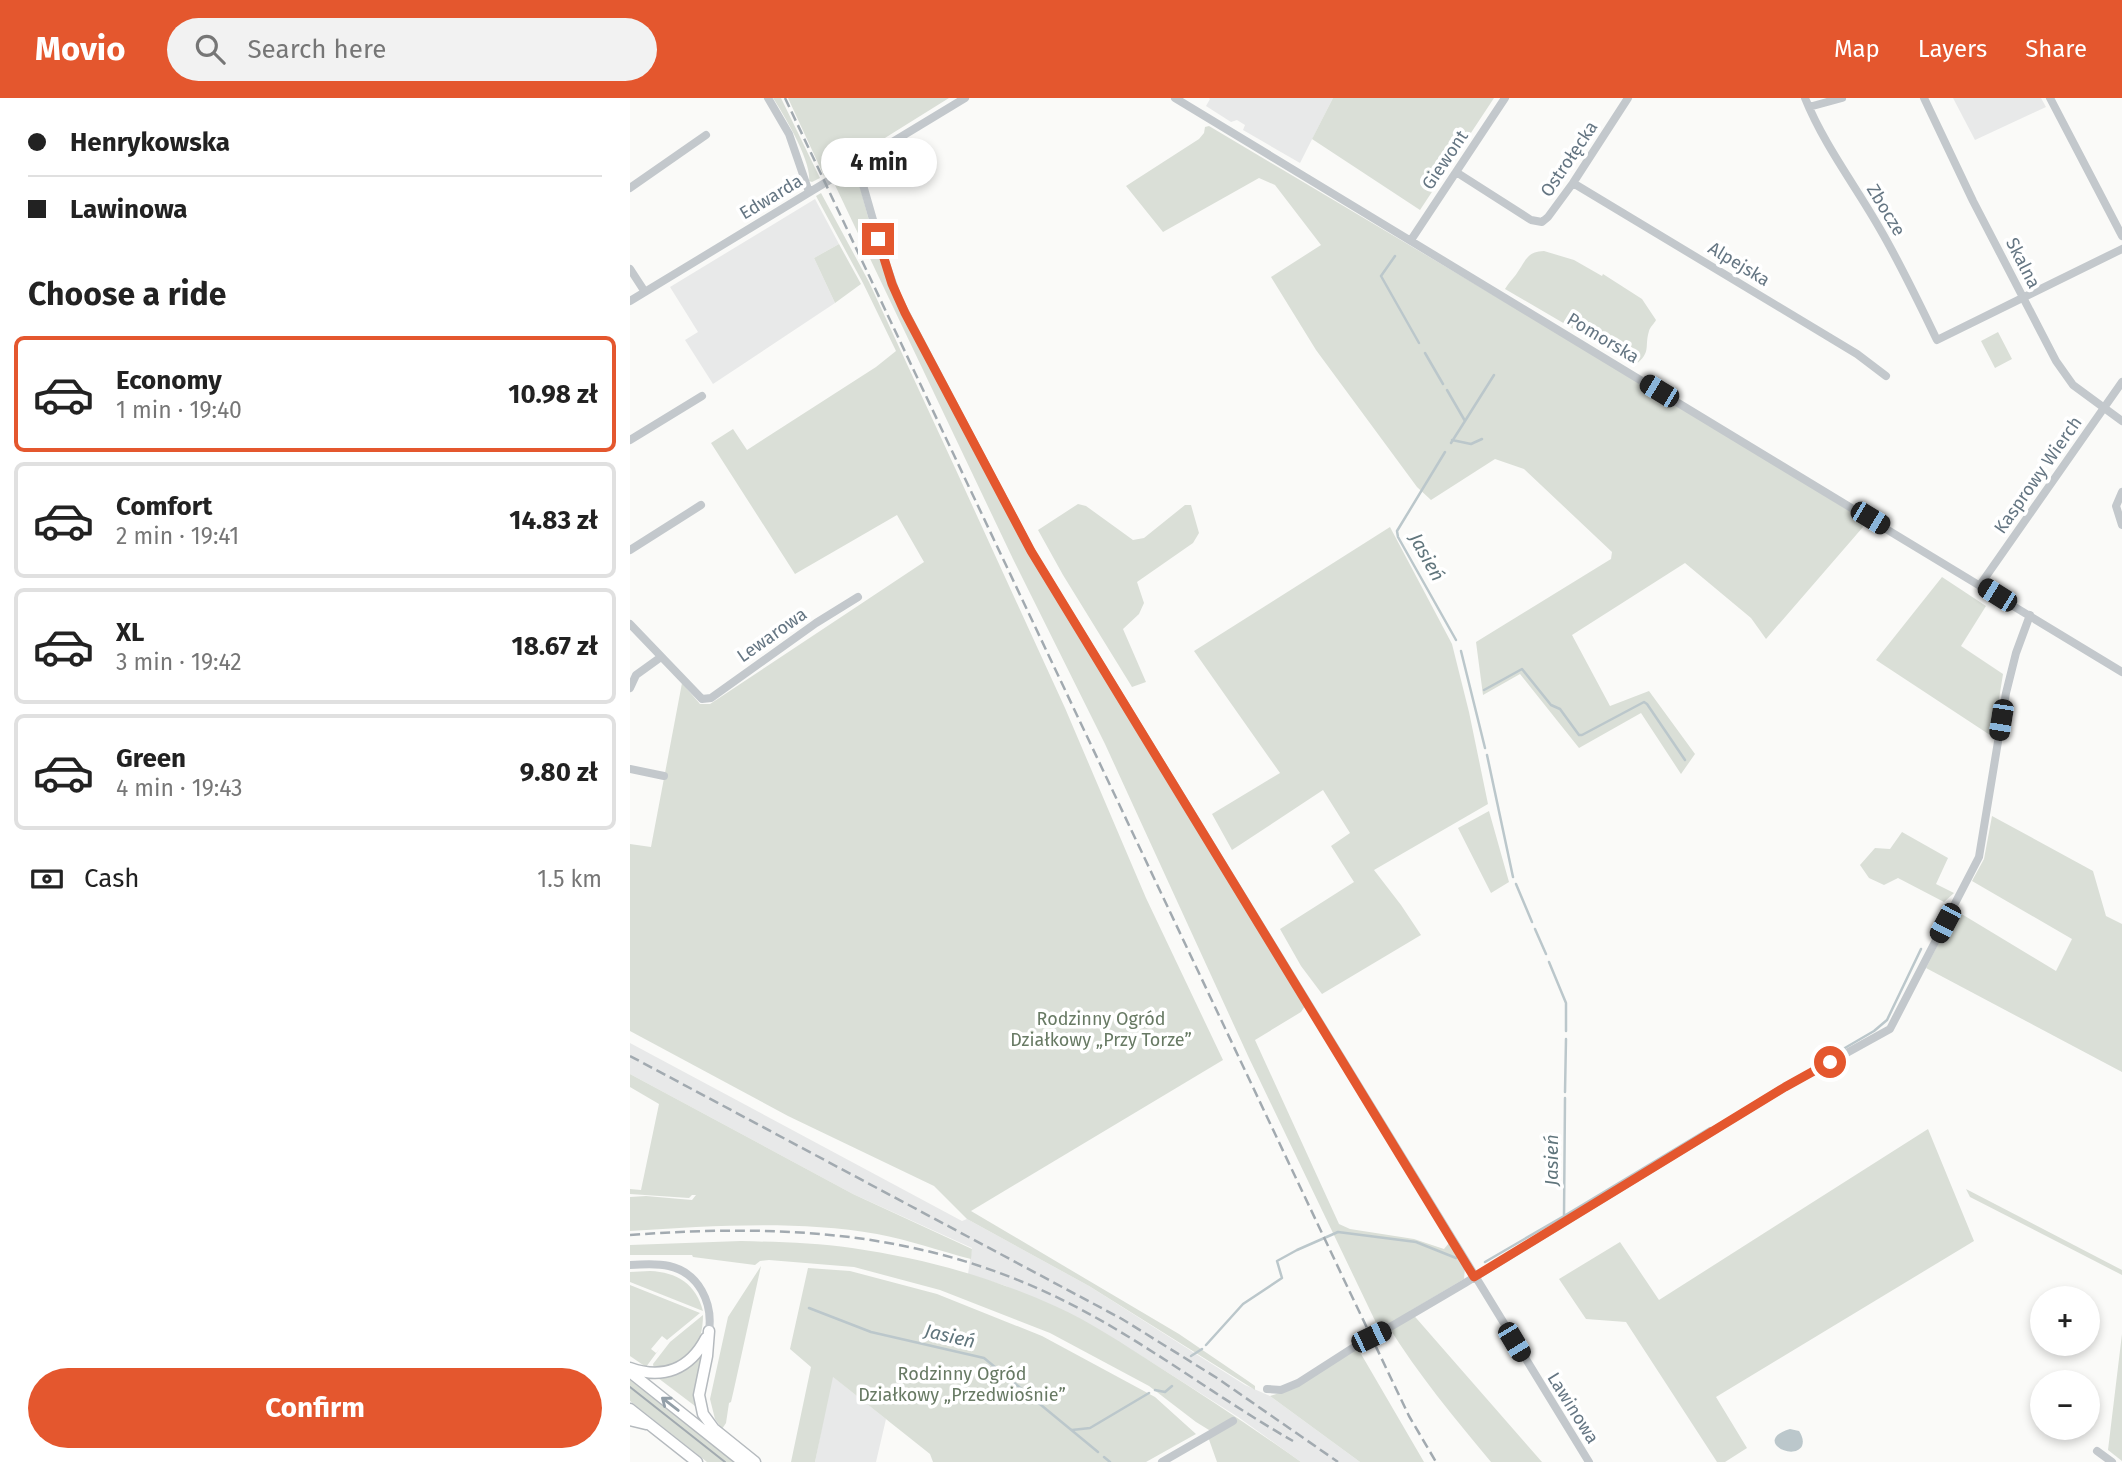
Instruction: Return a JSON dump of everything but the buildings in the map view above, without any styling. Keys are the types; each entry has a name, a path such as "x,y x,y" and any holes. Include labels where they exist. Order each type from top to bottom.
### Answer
{"main road":[{"path":"630,1370 657,1374 675,1370 695,1355 709,1331"},
{"path":"709,1331 699,1395 703,1414 714,1429 755,1462"},
{"path":"630,1370 743,1462"},
{"path":"630,1409 697,1462"},
{"path":"630,1420 650,1425"}],"street":[{"path":"768,98 789,134 809,192"},
{"name":"Edwarda","path":"630,302 965,98"},
{"name":"Pomorska","path":"1175,98 2122,672"},
{"name":"Giewont","path":"1411,240 1505,98"},
{"name":"Ostrołęcka","path":"1456,172 1536,222 1545,220 1573,183 1628,98"},
{"name":"Zbocze","path":"1805,98 1828,145 1880,229 1937,340 2023,298"},
{"path":"1809,107 1842,98"},
{"name":"Skalna","path":"1924,98 1955,165 2065,375 2082,394 2122,421"},
{"path":"2050,98 2122,236"},
{"path":"630,188 706,135"},
{"name":"Lawinowa","path":"857,164 901,306 1023,536 1589,1462"},
{"name":"Alpejska","path":"1573,183 1857,354 1886,376"},
{"path":"2023,298 2122,249"},
{"path":"630,269 645,292"},
{"name":"Kasprowy Wierch","path":"1980,585 2122,382"},
{"path":"630,440 702,396"},
{"path":"2122,492 2116,506 2122,524"},
{"path":"630,550 702,505"},
{"name":"Lewarowa","path":"661,657 704,700 711,698 816,623 858,597"},
{"path":"1267,1389 1280,1390 1297,1383 1785,1087 1889,1029 1979,857 2008,685 2029,615"},
{"path":"630,624 661,657 636,675 630,688"},
{"path":"630,769 664,776"},
{"path":"630,1265 669,1265 691,1277 701,1288 708,1304 711,1317 709,1331"},
{"path":"1162,1462 1233,1421"},
{"path":"2097,1451 2112,1462"}],"shaded area":[{"path":"1209,98 1333,98 1300,163 1243,130 1245,125 1237,120 1231,122 1206,106"},
{"path":"1953,98 2041,98 2046,107 1975,140"},
{"path":"815,199 839,244 814,258 835,303 713,384 685,340 698,332 670,287"},
{"path":"630,1043 962,1221 967,1219 1089,1286 1245,1385 1270,1396 1360,1462 1301,1462 1238,1417 1140,1355 1006,1286 968,1274 972,1248 853,1194 630,1074"},
{"path":"832,1376 886,1419 876,1462 815,1462"},
{"path":"1790,1429 1799,1431 1803,1440 1802,1446 1791,1452 1784,1451 1775,1443 1780,1434"}],"green space":[{"path":"773,98 781,98 820,178 809,181 802,151"},
{"path":"788,98 949,98 824,176"},
{"path":"1333,98 1494,98 1420,210 1312,139"},
{"path":"1209,126 1633,378 1658,399 1671,402 1860,517 1863,527 1766,639 1751,618 1685,563 1572,635 1610,706 1649,691 1695,754 1681,774 1641,713 1579,748 1520,674 1483,695 1476,642 1611,559 1612,552 1524,469 1495,459 1431,500 1417,487 1316,350 1271,277 1321,245 1275,185 1259,178 1163,232 1126,186 1199,139 1205,127"},
{"path":"849,176 860,187 875,243 893,294 1023,543 1305,1006 1301,1012 1255,1040 1339,1224 1350,1229 1414,1239 1444,1249 1449,1243 1465,1268 1464,1279 1410,1311 1542,1462 1491,1462 1424,1379 1388,1326 1380,1331 1249,1058 1105,744 1013,559 835,185"},
{"name":"Rodzinny Ogród Działkowy „Przy Torze”","path":"821,193 869,282 1065,708 1146,898 1223,1060 971,1211 1179,1334 1255,1386 1255,1390 1089,1286 967,1219 934,1186 788,1116 630,1031 630,844 651,847 682,683 700,704 710,704 924,562 897,515 795,574 711,443 733,429 747,450 876,367 896,351 816,196"},
{"path":"839,244 861,284 835,303 814,258"},
{"path":"1544,251 1574,260 1602,276 1603,274 1642,299 1656,320 1649,331 1646,353 1635,365 1505,289 1528,256"},
{"path":"1998,332 2012,359 1995,368 1981,341"},
{"path":"1078,504 1086,506 1133,540 1144,538 1185,505 1191,505 1199,533 1193,543 1137,582 1144,603 1139,614 1123,629 1146,682 1132,687 1038,530"},
{"path":"1390,527 1452,644 1488,804 1374,870 1421,935 1322,994 1301,966 1280,929 1354,882 1331,846 1350,833 1323,790 1232,850 1212,814 1280,773 1194,651"},
{"path":"1942,577 1986,606 1961,646 2003,674 1993,737 1876,660"},
{"path":"1489,811 1509,882 1491,893 1458,828"},
{"path":"1992,816 2093,871 2106,916 2122,924 2122,1072 1926,968 1955,910 2056,971 2072,939 1972,881 1984,859"},
{"path":"1902,832 1948,858 1936,884 1954,893 1944,902 1898,878 1884,885 1869,878 1860,865 1875,848 1890,849"},
{"path":"630,1074 853,1194 972,1249 971,1259 877,1234 816,1227 754,1225 630,1231 630,1197 692,1200 696,1195 689,1198 630,1194 630,1189 641,1190 659,1104 630,1087"},
{"path":"1928,1129 1974,1241 1716,1397 1747,1448 1725,1462 1717,1462 1626,1322 1586,1319 1559,1279 1620,1242 1659,1300"},
{"path":"1966,1189 2122,1270 2122,1275 1970,1197"},
{"path":"741,1241 825,1245 878,1252 930,1263 1006,1286 1068,1312 1107,1334 1211,1400 1301,1462 1217,1462 1207,1434 1213,1430 1196,1422 1149,1386 1050,1333 940,1290 854,1267 769,1260 755,1265 692,1255 630,1255 630,1245"},
{"path":"761,1266 726,1423 722,1429 715,1419 710,1399 728,1317"},
{"name":"Rodzinny Ogród Działkowy „Przedwiośnie”","path":"808,1268 850,1271 937,1294 1042,1336 1155,1397 1196,1434 1146,1462 933,1462 930,1454 833,1377 815,1462 791,1462 811,1367 790,1349"},
{"path":"630,1272 669,1274 684,1281 696,1294 703,1311 630,1282"},
{"path":"630,1285 700,1313 667,1340 662,1336 651,1349 656,1353 660,1348 646,1367 630,1356"},
{"path":"703,1315 700,1337 691,1353 676,1364 654,1369 653,1364 670,1342"},
{"path":"2122,1334 2122,1461 2108,1450"},
{"path":"1357,1347 1424,1462 1360,1462 1270,1396 1289,1390"},
{"path":"705,1349 697,1407 658,1378 684,1368"},
{"path":"630,1380 734,1462 707,1462 630,1401"}],"waterway":[{"name":"Jasień","path":"1395,256 1381,276 1419,343"},
{"name":"Jasień","path":"1425,353 1443,384"},
{"path":"1465,421 1494,375"},
{"name":"Jasień","path":"1447,390 1465,421 1451,443"},
{"path":"1452,440 1471,444 1482,439"},
{"name":"Jasień","path":"1445,452 1397,531 1456,640"},
{"name":"Jasień","path":"1461,651 1485,748"},
{"path":"1484,690 1522,669 1551,705 1560,709 1579,735 1644,702 1685,760"},
{"name":"Jasień","path":"1487,755 1513,877"},
{"name":"Jasień","path":"1516,884 1532,922"},
{"name":"Jasień","path":"1535,929 1546,954"},
{"path":"1814,1066 1874,1031 1887,1020 1921,949"},
{"name":"Jasień","path":"1549,962 1566,1003 1566,1031"},
{"name":"Jasień","path":"1565,1092 1566,1039"},
{"name":"Jasień","path":"1485,1262 1564,1216 1565,1098"},
{"path":"1564,1216 1710,1128"},
{"name":"Jasień","path":"1206,1345 1243,1304 1282,1278 1277,1261 1338,1232 1416,1242 1456,1258"},
{"name":"Jasień","path":"809,1308 871,1332 984,1358 1098,1452"},
{"path":"1191,1356 1202,1349"},
{"path":"1155,1390 1165,1392 1172,1386"},
{"path":"1072,1430 1090,1428 1149,1393"},
{"path":"1104,1457 1110,1462"}],"tram line":[{"path":"630,1387 725,1462"}],"railway":[{"path":"785,98 1409,1416 1436,1462"},
{"path":"630,1056 1122,1319 1217,1378 1338,1462"},
{"path":"630,1235 748,1231 806,1233 918,1249 973,1264 1027,1284 1082,1310 1136,1341 1293,1441"}],"route":[{"path":"878,239 892,284 905,313 1031,551 1474,1277 1830,1062"}]}
